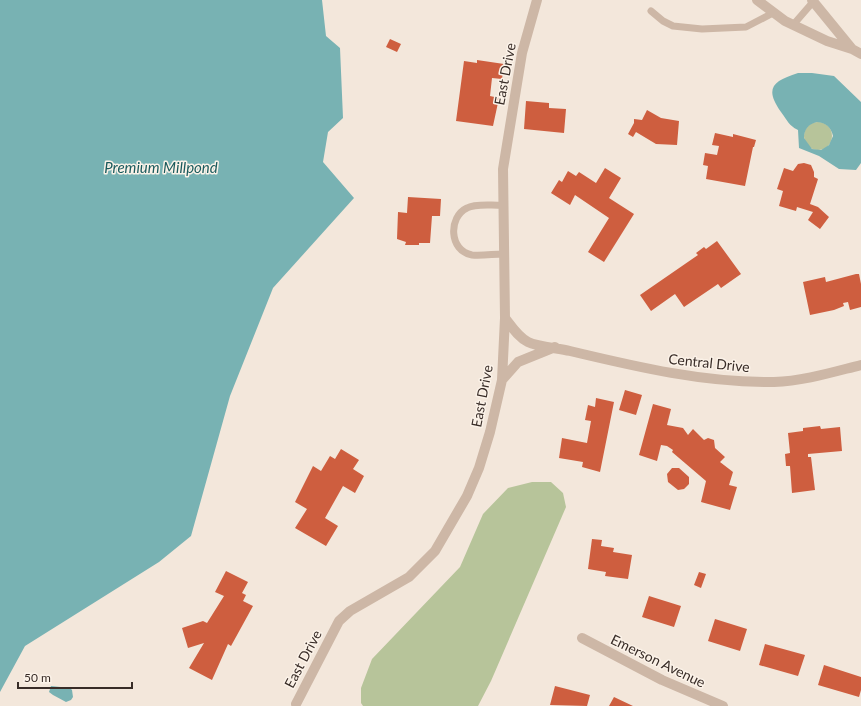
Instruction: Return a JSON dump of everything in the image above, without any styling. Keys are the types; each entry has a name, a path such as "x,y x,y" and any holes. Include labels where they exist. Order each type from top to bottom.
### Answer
{"street":[{"name":"East Drive","path":"296,704 339,621 350,611 409,577 435,551 466,496 479,468 490,432 502,380 505,318 503,169 522,53 538,0"},
{"path":"757,0 773,13 793,25 827,41 857,51"},
{"path":"812,1 857,51"},
{"name":"Central Drive","path":"505,318 517,334 529,343 555,347 645,370 740,381 776,382 819,376 861,365"},
{"path":"502,380 518,362 555,347"},
{"name":"Emerson Avenue","path":"582,638 662,680 723,706"}],"lane":[{"path":"793,25 812,1"},
{"path":"651,11 662,21 673,26 702,29 746,27 773,13"},
{"path":"503,254 472,255 461,250 455,243 454,226 459,213 468,207 504,205"}],"green space":[{"path":"818,122 828,126 832,136 828,146 818,150 808,146 804,136 808,126"},
{"path":"532,482 551,482 563,493 566,507 491,681 478,706 363,706 361,703 361,688 372,659 460,567 483,514 508,488"}],"water":[{"name":"Premium Millpond","path":"0,0 322,0 326,36 340,48 343,118 328,132 323,162 354,198 273,288 230,396 191,536 159,562 25,646 0,692"},
{"path":"798,73 812,73 834,76 861,102 861,163 856,170 839,169 819,156 799,148 798,130 788,122 776,104 772,91 777,83","holes":["817,122 825,124 831,130 833,136 829,145 821,150 812,149 804,138 805,132 811,124"]},
{"path":"51,686 70,688 72,690 73,697 71,700 66,702 49,692"}],"building":[{"path":"390,39 401,44 397,52 386,47"},
{"path":"477,60 504,64 502,79 492,78 490,96 499,98 493,126 456,121 464,61 477,63"},
{"path":"526,101 549,103 549,108 566,109 564,133 524,129"},
{"path":"647,110 661,118 679,121 677,145 656,144 636,132 633,137 628,134 634,123 634,119 642,120"},
{"path":"715,133 733,137 733,134 756,140 753,147 745,186 706,179 708,166 703,165 705,153 717,155 719,146 712,145"},
{"path":"804,163 811,165 814,172 814,177 818,179 810,204 818,207 829,217 820,229 808,220 813,212 797,207 796,211 779,206 783,191 777,189 784,168 793,171 798,164"},
{"path":"605,168 621,178 609,198 634,214 604,262 588,252 609,218 575,195 570,205 551,193 559,180 562,182 568,171 576,176 579,172 596,183"},
{"path":"408,197 441,199 440,216 432,216 430,243 405,245 406,242 397,239 398,212 407,213"},
{"path":"717,241 741,274 721,288 718,284 684,307 675,294 651,311 640,295 698,255 696,253 704,247 706,249"},
{"path":"859,274 861,284 861,307 850,310 848,302 843,303 844,306 834,310 810,315 803,282 825,277 826,282"},
{"path":"625,390 642,395 636,415 619,410"},
{"path":"596,398 614,402 600,472 582,467 583,462 559,458 562,438 587,443 591,421 585,420 588,405 595,407"},
{"path":"653,404 671,409 667,425 683,428 688,435 693,429 704,440 708,438 714,440 715,448 725,457 720,462 733,472 729,485 737,487 730,510 701,502 706,481 667,446 661,445 657,461 639,455"},
{"path":"820,426 821,429 840,427 842,451 808,454 808,457 811,457 815,490 792,493 790,466 786,466 785,454 790,453 788,433 803,431 803,428"},
{"path":"341,449 359,460 353,469 364,476 355,493 343,486 325,518 338,526 326,546 295,528 307,509 295,502 313,466 321,471 330,456 335,459"},
{"path":"672,468 679,468 689,477 689,484 684,489 678,490 668,482 667,474"},
{"path":"592,539 602,540 601,546 614,548 613,552 632,555 628,579 605,576 606,572 588,569"},
{"path":"226,571 248,582 242,593 246,595 243,601 253,606 231,646 228,644 212,680 189,668 204,643 188,648 182,628 203,621 207,623 224,596 215,592"},
{"path":"699,572 706,574 701,588 694,585"},
{"path":"649,596 681,606 674,627 642,617"},
{"path":"715,619 747,629 740,651 708,641"},
{"path":"765,644 805,655 798,676 759,665"},
{"path":"824,665 861,677 861,690 859,697 818,685"},
{"path":"555,686 590,695 587,706 550,705"},
{"path":"614,697 633,706 609,706"}]}
